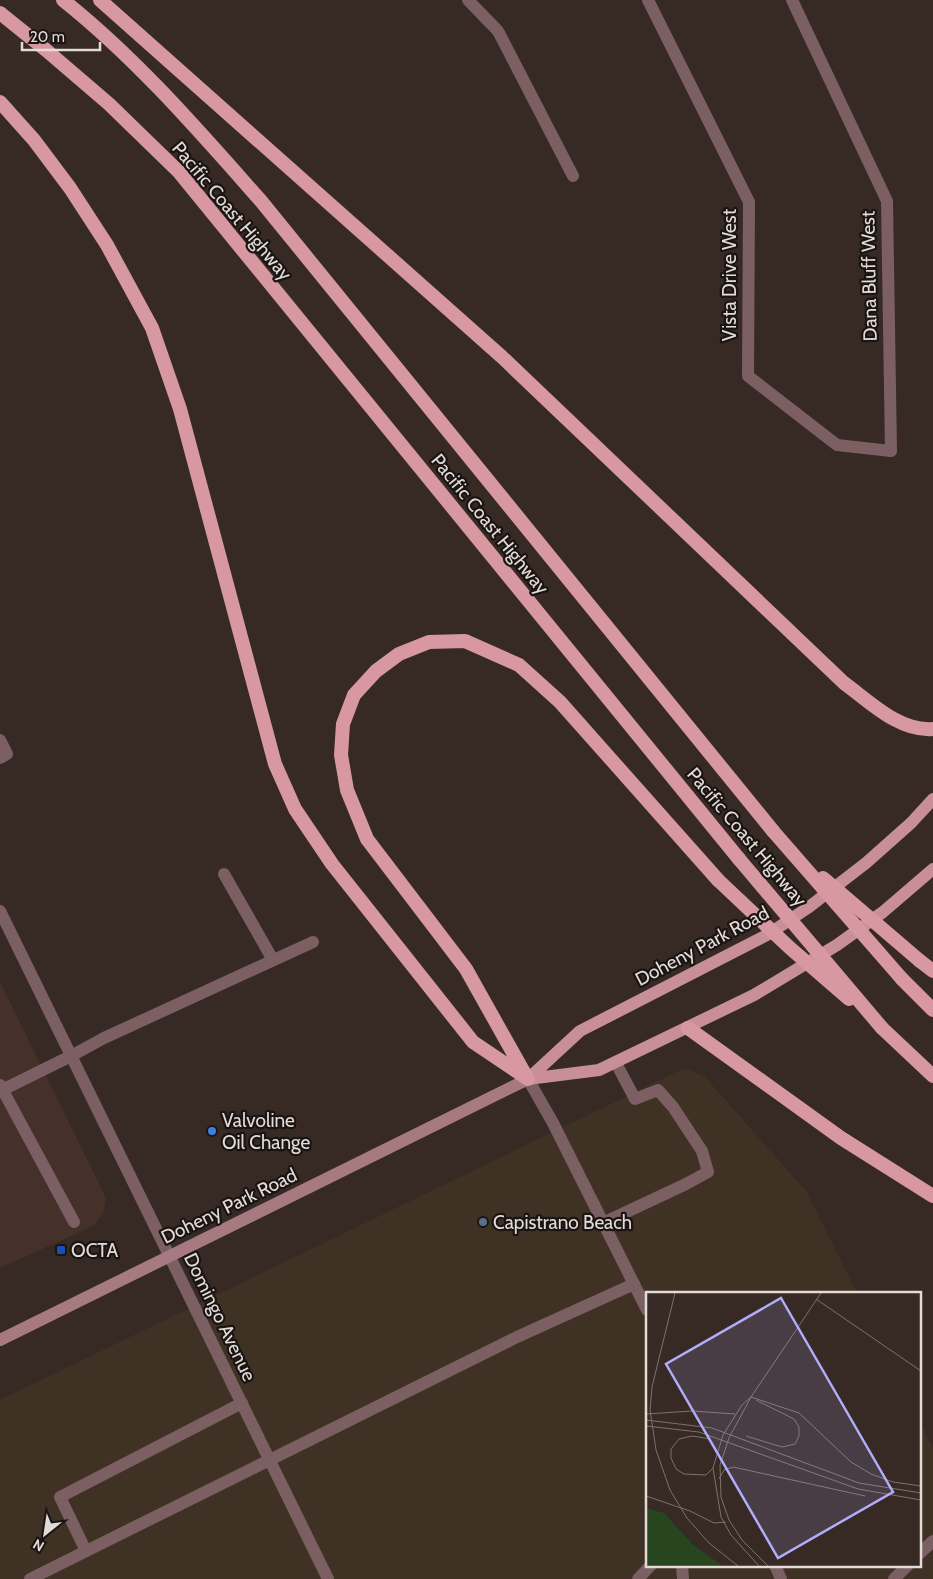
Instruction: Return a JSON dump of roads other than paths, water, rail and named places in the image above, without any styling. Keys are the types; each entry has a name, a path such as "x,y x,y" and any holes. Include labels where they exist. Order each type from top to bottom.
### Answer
{"highway":[{"name":"Pacific Coast Highway","path":"63,0 84,16 146,75 261,201 773,831 902,979 933,1010"},
{"path":"100,0 502,357 844,683 887,715 908,726 933,729"},
{"name":"Pacific Coast Highway","path":"0,14 46,50 109,104 179,172 739,859 882,1028 933,1076"},
{"path":"0,102 34,140 70,188 107,245 152,328 180,409 275,764 295,809 332,864 473,1042 528,1079"},
{"path":"528,1079 466,969 367,839 347,790 341,755 343,724 354,695 376,671 399,654 429,642 465,642 518,666 560,702 718,880 790,948 882,1028"},
{"path":"786,846 933,971"},
{"path":"688,1028 841,1138 933,1196"}],"main road":[{"name":"Doheny Park Road","path":"0,1340 528,1079 580,1031 767,935 809,908 866,863 911,823 933,799"},
{"name":"Doheny Park Road","path":"528,1079 600,1070 754,995 837,945 883,912 933,868"}],"street":[{"path":"468,0 498,31 573,176"},
{"name":"Vista Drive West","path":"648,0 749,202 748,376 837,445 891,452"},
{"name":"Dana Bluff West","path":"792,0 887,201 891,452"},
{"path":"0,740 7,754 0,758"},
{"path":"224,874 273,960"},
{"name":"Domingo Avenue","path":"0,912 328,1579"},
{"path":"74,1222 1,1088 71,1056 104,1038 313,942"},
{"path":"603,1223 708,1172 702,1151 673,1107 658,1090 635,1098 616,1063"},
{"path":"528,1079 553,1123 646,1308"},
{"path":"30,1579 517,1337 634,1284"},
{"path":"86,1551 60,1497 242,1403"},
{"path":"920,1553 933,1541"},
{"path":"638,1579 650,1566"},
{"path":"682,1566 683,1579"},
{"path":"776,1566 782,1579"},
{"path":"894,1579 907,1566"}],"place":[{"name":"Valvoline Oil Change","path":"212,1131"},
{"name":"Capistrano Beach","path":"483,1222"},
{"name":"OCTA","path":"61,1250"}]}
